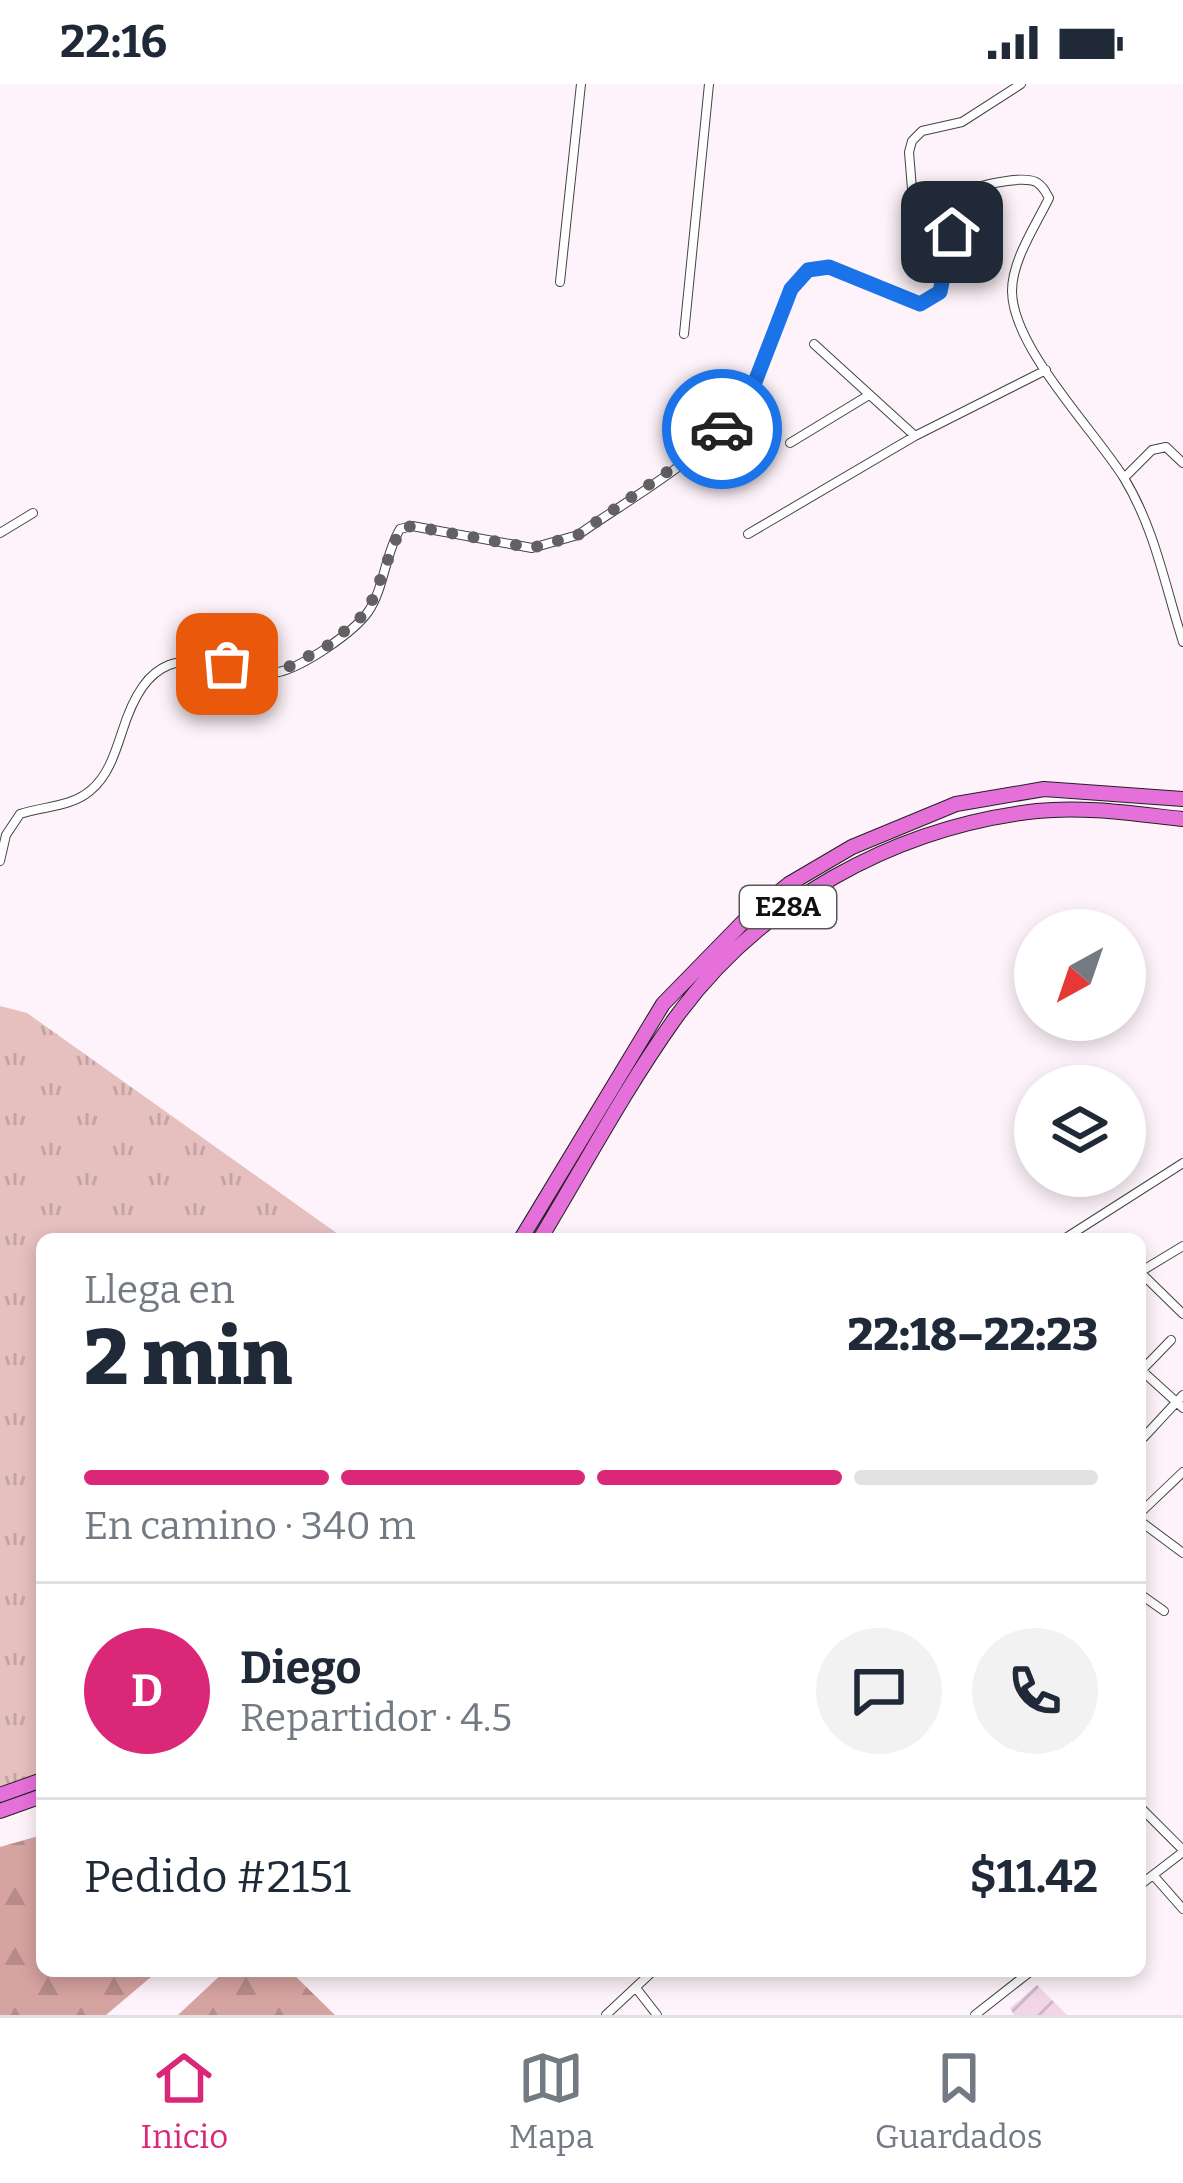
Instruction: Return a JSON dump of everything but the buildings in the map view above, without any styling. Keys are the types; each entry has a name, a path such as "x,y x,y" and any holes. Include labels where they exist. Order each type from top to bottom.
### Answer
{"highway":[{"name":"E28A","path":"525,1233 664,1004 747,918 789,884 851,847 956,803 1044,789 1183,799"},
{"name":"E28A","path":"544,1233 675,1019 721,966 799,899 886,848 963,823 1040,811 1103,810 1183,819"},
{"path":"0,1795 36,1782"},
{"path":"0,1811 36,1798"}],"street":[{"path":"560,281 581,84"},
{"path":"684,334 710,84"},
{"path":"946,266 929,262 917,251 909,152 913,141 922,130 962,122 1021,84"},
{"path":"0,861 6,835 20,814 78,799 99,783 138,689 159,667 200,662 279,672 301,664 368,611 400,529 412,526 532,548 578,535 712,440 750,395 791,289 808,270 829,267 920,304 940,292 959,197 967,188 1030,179 1049,198 1020,257 1012,291 1022,328 1046,370 1124,478 1152,532 1183,642"},
{"path":"814,344 915,436"},
{"path":"748,534 915,436 1046,370"},
{"path":"790,443 869,394"},
{"path":"1124,478 1152,450 1166,447 1183,463"},
{"path":"0,533 33,513"},
{"path":"1073,1233 1183,1163"},
{"path":"1146,1268 1183,1246"},
{"path":"1172,1253 1183,1263"},
{"path":"1146,1278 1183,1314"},
{"path":"1146,1365 1171,1340"},
{"path":"1146,1374 1181,1402 1146,1435"},
{"path":"1146,1512 1179,1483 1183,1472"},
{"path":"1146,1522 1183,1553"},
{"path":"1146,1598 1164,1612"},
{"path":"1146,1813 1183,1851 1146,1880"},
{"path":"1153,1875 1183,1909"},
{"path":"606,2015 647,1977"},
{"path":"975,2015 1023,1977"},
{"path":"636,1988 657,2015"}],"shaded area":[{"path":"1037,1985 1067,2015 1014,2015 1010,2008"}],"green space":[{"path":"0,1006 27,1013 337,1233 36,1233 36,1783 0,1802"},
{"path":"36,1837 36,1977 151,1977 106,2015 0,2015 0,1847"},
{"path":"219,1977 296,1977 335,2015 178,2015"}],"way so far":[{"path":"227,664 279,672 327,646 368,611 400,529 412,526 532,548 557,543 578,535 722,429"}],"route":[{"path":"722,429 750,395 791,289 808,270 829,267 920,304 940,292 952,232"}]}
